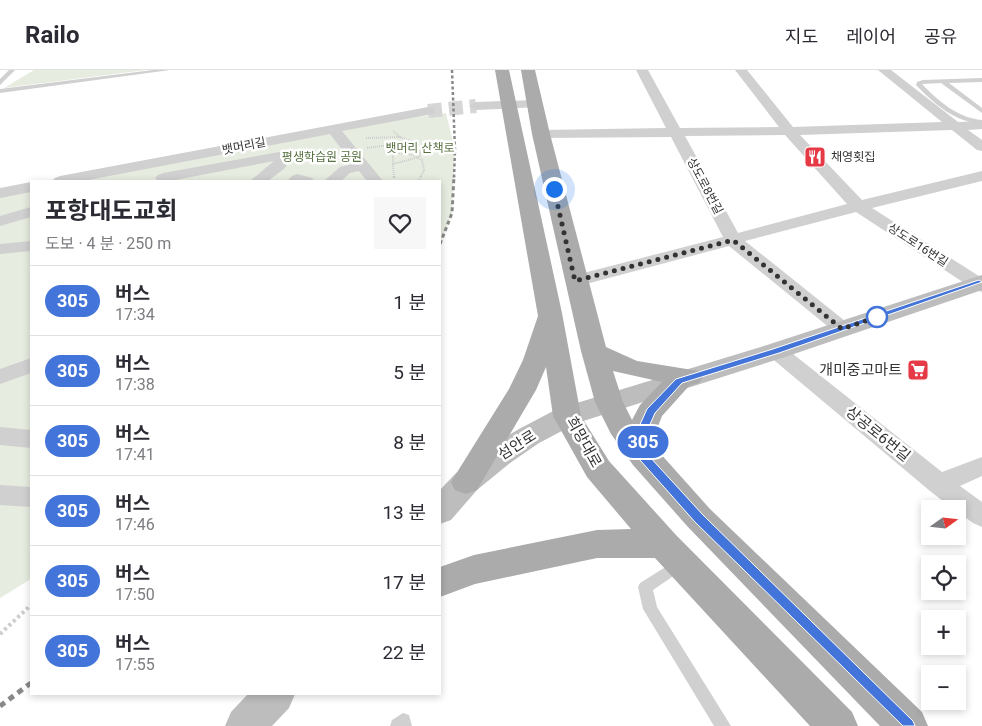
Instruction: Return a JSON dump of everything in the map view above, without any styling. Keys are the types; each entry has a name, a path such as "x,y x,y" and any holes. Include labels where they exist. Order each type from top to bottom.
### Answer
{"main road":[{"name":"희망대로","path":"502,70 507,104 550,313 567,416 598,469 673,554 835,725"},
{"path":"528,70 534,104 575,281 609,402 625,434 699,518 908,726"},
{"name":"섬안로","path":"441,510 466,482 506,451 529,436 567,416 776,351 981,284"},
{"path":"466,482 522,390 536,360 550,313"},
{"path":"594,351 624,367 684,379"},
{"path":"644,457 643,429 650,412 684,379"},
{"path":"441,582 474,570 597,544 634,543 673,554"},
{"path":"245,726 275,695"}],"street":[{"name":"상도로8번길","path":"642,70 677,132 733,240 842,329"},
{"name":"상도로16번길","path":"741,70 789,131 858,206 981,284"},
{"path":"884,70 982,147"},
{"path":"476,106 534,104"},
{"name":"뱃머리길","path":"70,180 91,178 169,161 428,112"},
{"path":"541,134 789,131 982,124"},
{"path":"333,130 374,180"},
{"path":"160,179 285,155 280,164 259,180"},
{"path":"160,179 169,161"},
{"path":"216,180 236,165"},
{"path":"333,180 345,170 364,166"},
{"name":"상도로16번길","path":"733,240 858,206 982,176"},
{"path":"0,193 30,187"},
{"path":"0,221 30,212"},
{"path":"0,230 30,223"},
{"path":"575,281 733,240"},
{"path":"0,249 30,246"},
{"name":"상공로6번길","path":"776,351 939,484 982,516"},
{"path":"0,377 30,365"},
{"path":"0,436 30,439"},
{"path":"939,484 982,466"},
{"path":"0,495 30,497"}],"lane":[{"path":"0,83 12,70"},
{"path":"0,91 167,70"},
{"path":"982,80 942,80 923,82 919,85 956,116 967,121 982,124"},
{"path":"942,80 982,111"},
{"path":"673,554 645,587 650,609 723,726"},
{"path":"398,726 403,721 404,726"}],"path":[{"path":"393,164 421,154 419,147 412,141 400,137"},
{"path":"353,153 362,148 389,145 394,139"},
{"path":"389,145 393,152 394,180"},
{"path":"393,152 413,154 417,157 423,164 424,170 419,180"},
{"path":"0,634 30,606"}],"green space":[{"path":"34,70 146,70 4,88"},
{"path":"446,113 455,150 452,213 441,241 441,180 65,180 333,129"},
{"path":"30,187 30,580 0,598 0,193"}],"tunnel":[{"path":"428,111 476,106"}],"railway":[{"path":"452,70 455,150 454,178"},
{"path":"441,241 452,213 454,176"},
{"path":"0,706 30,684"}],"bus line":[{"name":"305","path":"908,726 699,518 644,457 643,429 650,412 679,381 776,351 982,282"}],"place":[{"name":"채영횟집","path":"815,157"},
{"name":"개미중고마트","path":"918,370"}],"route":[{"path":"554,189 575,281 733,240 842,329 877,317"}],"park label":[{"name":"뱃머리 산책로","path":"420,148"},
{"name":"평생학습원 공원","path":"322,157"}]}
